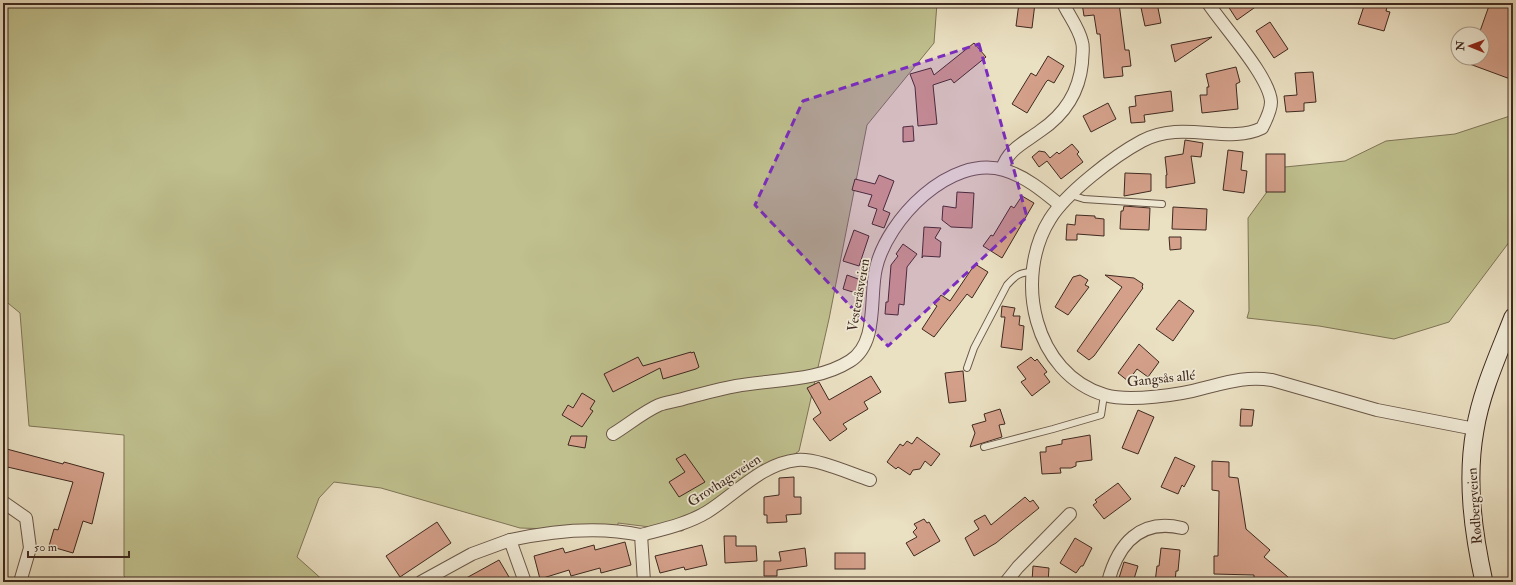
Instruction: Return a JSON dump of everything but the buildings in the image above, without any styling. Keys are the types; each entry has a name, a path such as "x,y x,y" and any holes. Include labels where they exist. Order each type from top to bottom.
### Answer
{"street":[{"path":"1002,169 1010,151 1056,120 1076,91 1081,75 1082,42 1078,30 1063,3"},
{"name":"Gangsås allé","path":"1208,3 1266,85 1270,94 1270,108 1262,128 1248,133 1238,134 1190,131 1173,132 1144,140 1109,162 1060,204 1049,221 1042,236 1032,272 1033,309 1045,343 1066,371 1079,382 1104,395 1130,398 1186,392 1230,380 1257,378 1272,380 1377,410 1475,429"},
{"name":"Vesteråsveien","path":"613,434 659,405 736,386 820,373 839,367 852,360 861,350 868,336 876,267 883,247 903,216 916,201 947,179 978,169 1002,169 1030,182 1060,204"},
{"name":"Rødbergveien","path":"1484,582 1475,535 1470,480 1475,429 1492,371 1513,317"},
{"name":"Grovhageveien","path":"421,582 472,554 510,540 546,534 574,532 626,532 641,535 677,525 706,512 758,475 785,462 798,460 810,461 870,480"},
{"path":"3,502 26,518 30,548 20,582"},
{"path":"1006,582 1018,567 1070,514"},
{"path":"1108,582 1112,565 1121,550 1133,537 1146,528 1157,525 1169,524 1182,528"},
{"path":"641,535 644,582"},
{"path":"510,540 525,582"}],"lane":[{"path":"1072,195 1084,199 1162,204"},
{"path":"967,368 974,348 1007,285 1013,278 1023,272 1032,272"},
{"path":"984,447 1007,442 1101,415 1104,395"}],"highlighted area":[{"path":"979,44 1027,217 888,346 755,205 803,101"}],"green space":[{"path":"3,3 937,3 934,43 867,125 829,319 799,451 682,531 618,523 617,531 520,528 381,488 334,482 319,498 297,557 325,582 129,582 124,576 124,435 29,426 20,313 3,299"},
{"path":"1513,115 1513,226 1510,241 1449,322 1394,339 1319,326 1247,318 1249,311 1248,218 1285,167 1345,161 1386,141 1455,134"}]}
